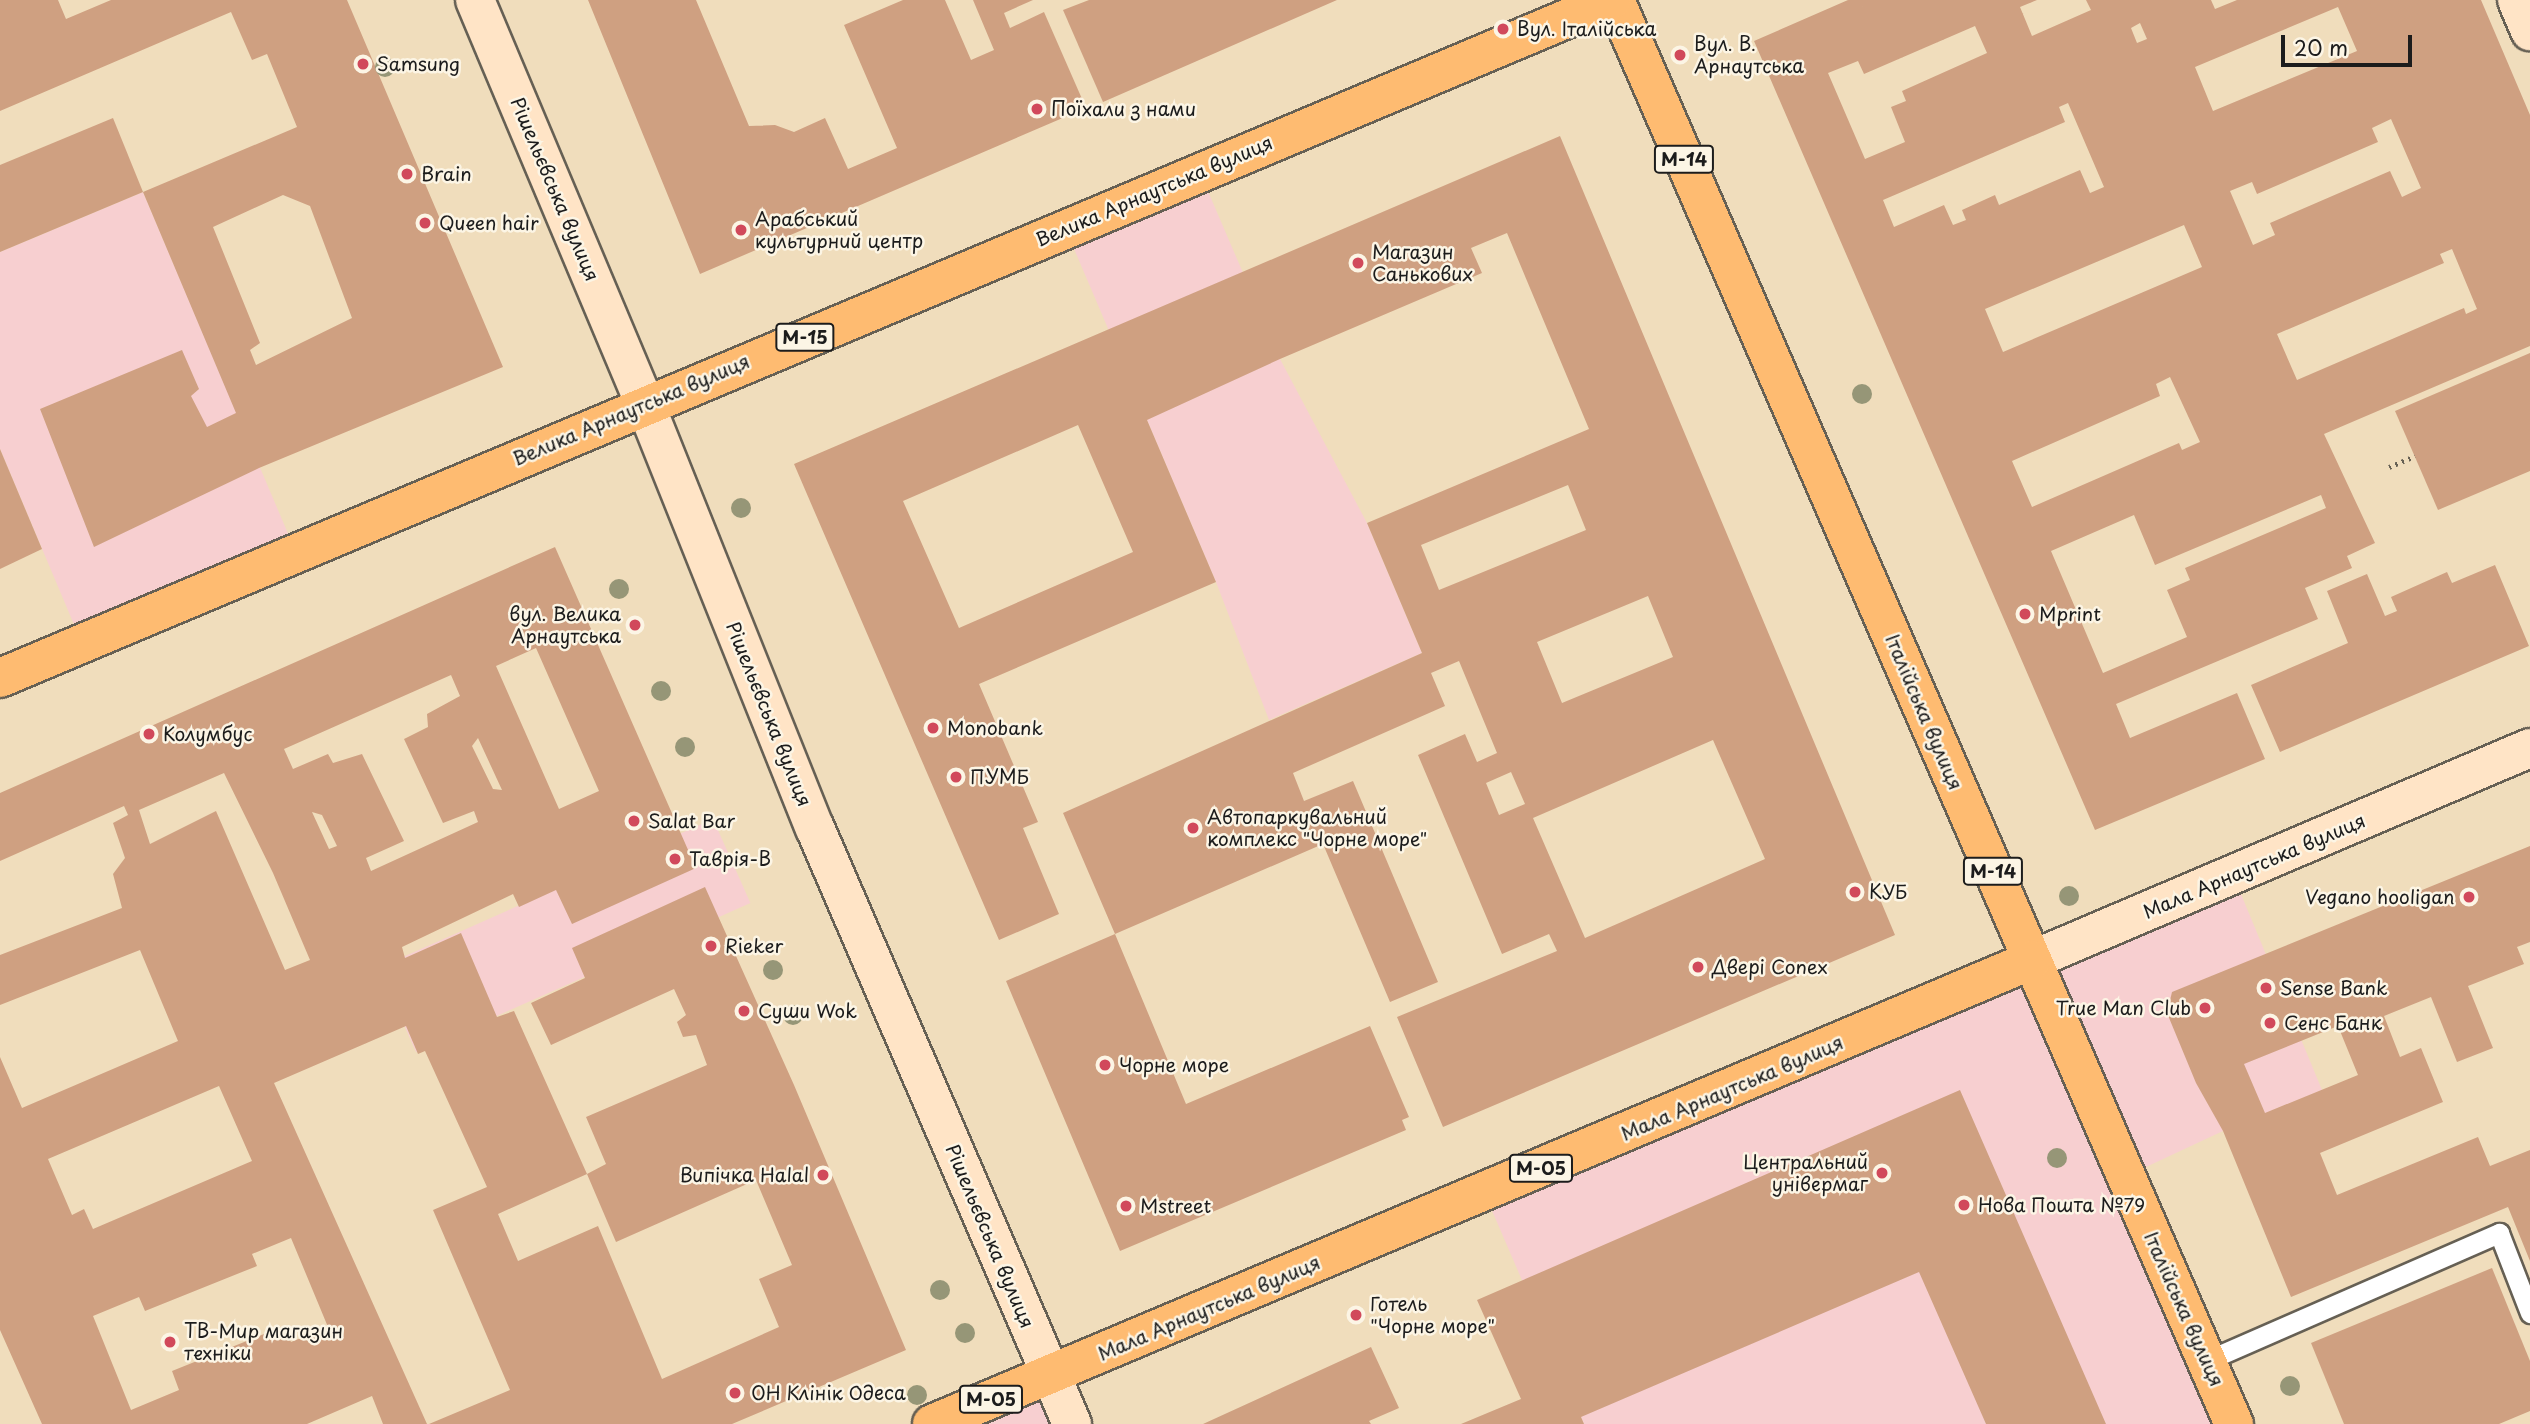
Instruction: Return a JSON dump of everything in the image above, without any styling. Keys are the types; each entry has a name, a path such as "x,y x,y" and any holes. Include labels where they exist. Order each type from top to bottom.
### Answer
{"main road":[{"name":"Рішельєвська вулиця","path":"475,0 645,404 815,828 1072,1424"},
{"name":"Велика Арнаутська вулиця","path":"0,678 645,404 1613,0"},
{"name":"Італійська вулиця","path":"1613,0 2234,1424"},
{"path":"2517,0 2530,31"},
{"name":"Мала Арнаутська вулиця","path":"932,1424 2032,961 2530,748"}],"lane":[{"path":"2206,1361 2499,1233 2530,1314"}],"path":[{"path":"2389,467 2415,456"}],"shaded area":[{"path":"1201,175 1280,359 1367,523 1422,653 1269,720 1216,582 1066,230"},
{"path":"143,192 292,543 78,634 0,449 0,252"},
{"path":"713,819 750,903 416,1052 379,968"},
{"path":"2236,882 2322,1090 2223,1131 2131,1174 2039,963"},
{"path":"2029,972 2228,1424 1584,1424 1487,1199"},
{"path":"1043,1382 1062,1424 945,1424"}],"building":[{"path":"0,0 58,0 66,19 111,0 347,0 503,367 259,468 94,547 40,409 182,350 199,389 191,396 207,427 236,413 143,192 297,127 267,54 252,60 231,12 0,111","holes":["283,195 310,206 352,318 256,365 250,350 260,343 213,227"]},
{"path":"588,0 696,0 749,126 775,125 794,132 825,118 848,169 897,148 844,25 903,0 945,0 971,60 994,50 973,0 1033,0 1004,13 1010,28 1044,12 1086,108 700,274"},
{"path":"1089,0 1337,0 1103,102 1063,10"},
{"path":"1848,0 2037,0 2020,7 2032,36 2091,10 2086,0 2211,0 2215,9 2237,0 2481,0 2530,115 2530,346 2324,434 2375,543 2347,556 2352,568 2305,588 2318,619 2116,704 2130,738 2237,693 2265,759 2095,830 1754,41","holes":["2338,7 2357,51 2213,111 2195,67","2140,23 2147,39 2137,43 2131,28","1975,26 1987,53 1902,91 1906,101 1891,107 1905,142 1865,159 1828,73 1858,61 1864,74","2068,103 2104,187 2090,193 2080,170 1999,205 1995,195 1962,210 1966,220 1953,225 1944,205 1894,227 1883,200 2065,122 2059,107","2391,119 2421,188 2402,197 2390,171 2270,223 2275,235 2253,245 2230,191 2252,182 2257,194 2378,142 2372,128","2184,225 2202,267 2003,352 1985,309","2452,249 2477,309 2466,314 2464,308 2297,380 2277,334 2444,263 2440,254","2170,377 2200,442 2182,450 2179,443 2032,507 2012,461 2160,396 2156,384","2321,495 2326,508 2185,568 2190,580 2167,590 2187,637 2103,673 2051,551 2134,515 2155,565"]},
{"path":"113,118 143,192 0,252 0,165"},
{"path":"1560,136 1895,935 1443,1127 1397,1017 1557,951 1549,934 1502,954 1418,755 1465,734 1477,762 1497,753 1459,661 1431,673 1445,706 1293,773 1304,801 1353,781 1438,982 1390,1002 1323,844 1115,934 1063,813 1422,653 1367,523 1589,429 1507,233 1471,248 1482,273 1280,359 1147,420 1216,582 979,684 1038,822 1023,828 1059,914 999,940 794,464","holes":["1078,425 1133,552 959,628 903,501","1568,485 1586,530 1439,590 1421,545","1648,596 1673,657 1562,703 1537,642","1713,740 1765,859 1585,938 1533,818","1511,772 1525,804 1499,815 1486,783"]},
{"path":"2530,353 2530,471 2438,510 2395,411"},
{"path":"0,449 42,549 0,569"},
{"path":"555,547 696,868 572,924 556,890 519,907 513,894 402,947 405,958 461,933 497,1017 514,1011 587,1174 606,1164 586,1117 707,1065 696,1035 683,1037 677,1022 686,1015 674,989 551,1045 531,1003 585,978 572,948 705,887 794,1085 906,1350 732,1424 429,1424 510,1390 433,1210 487,1187 425,1051 418,1054 406,1026 274,1083 427,1424 383,1424 372,1396 307,1424 42,1424 0,1330 0,1057 22,1108 178,1041 140,950 0,1005 0,955 122,908 113,874 125,858 113,823 128,815 124,806 0,861 0,793","holes":["536,648 599,791 559,809 496,666","451,675 460,696 427,714 428,727 404,739 443,823 474,811 478,822 371,871 366,858 404,841 362,754 333,763 328,754 293,769 284,749","478,738 502,790 493,789 472,746","224,773 273,873 310,960 285,970 216,811 150,844 139,810","312,812 322,815 337,846 329,849","219,1086 252,1161 93,1229 84,1209 72,1215 48,1159","587,1174 616,1242 756,1180 792,1265 759,1279 779,1327 662,1379 598,1226 518,1261 498,1214","291,1238 328,1327 291,1342 284,1326 172,1371 179,1390 131,1410 93,1316 139,1297 145,1311 257,1266 252,1254"]},
{"path":"2495,565 2529,646 2280,752 2251,685 2348,643 2327,591 2367,574 2385,616 2397,611 2391,597 2447,572 2452,583"},
{"path":"2530,846 2530,942 2517,947 2524,964 2468,986 2493,1048 2457,1062 2431,997 2384,1016 2400,1057 2421,1048 2443,1102 2320,1153 2337,1195 2478,1137 2490,1166 2530,1150 2530,1261 2508,1207 2291,1297 2223,1131 2196,1083 2167,1013 2172,992","holes":["2338,1026 2358,1075 2265,1113 2244,1064"]},
{"name":"Чорне море","path":"1115,934 1186,1104 1370,1026 1409,1117 1402,1120 1406,1130 1120,1251 1006,981"},
{"name":"Центральний універмаг","path":"1960,1090 2106,1424 1986,1424 1919,1272 1581,1417 1584,1424 1461,1424 1521,1399 1477,1300"},
{"path":"2492,1268 2530,1361 2530,1411 2499,1424 2344,1424 2311,1343"},
{"path":"1371,1347 1399,1408 1369,1421 1371,1424 1203,1424"}],"place":[{"name":"Вул. Італійська","path":"1503,29"},
{"name":"Вул. В. Арнаутська","path":"1680,55"},
{"name":"Samsung","path":"363,64"},
{"name":"Поїхали з нами","path":"1037,109"},
{"name":"Brain","path":"407,174"},
{"name":"Queen hair","path":"425,223"},
{"name":"Арабський культурний центр","path":"741,230"},
{"name":"Магазин Санькових","path":"1358,263"},
{"name":"Mprint","path":"2025,614"},
{"name":"вул. Велика Арнаутська","path":"635,625"},
{"name":"Monobank","path":"933,728"},
{"name":"Колумбус","path":"149,734"},
{"name":"ПУМБ","path":"956,777"},
{"name":"Salat Bar","path":"634,821"},
{"name":"Автопаркувальний комплекс \"Чорне море\"","path":"1193,828"},
{"name":"Таврія-В","path":"675,859"},
{"name":"КУБ","path":"1855,892"},
{"name":"Vegano hooligan","path":"2469,897"},
{"name":"Rieker","path":"711,946"},
{"name":"Двері Conex","path":"1698,967"},
{"name":"Sense Bank","path":"2266,988"},
{"name":"True Man Club","path":"2205,1008"},
{"name":"Суши Wok","path":"744,1011"},
{"name":"Сенс Банк","path":"2270,1023"},
{"name":"Чорне море","path":"1105,1065"},
{"name":"Центральний універмаг","path":"1882,1173"},
{"name":"Випічка Halal","path":"823,1175"},
{"name":"Нова Пошта №79","path":"1964,1205"},
{"name":"Mstreet","path":"1126,1206"},
{"name":"Готель \"Чорне море\"","path":"1356,1315"},
{"name":"ТВ-Мир магазин техніки","path":"170,1342"},
{"name":"ОН Клінік Одеса","path":"735,1393"}]}
